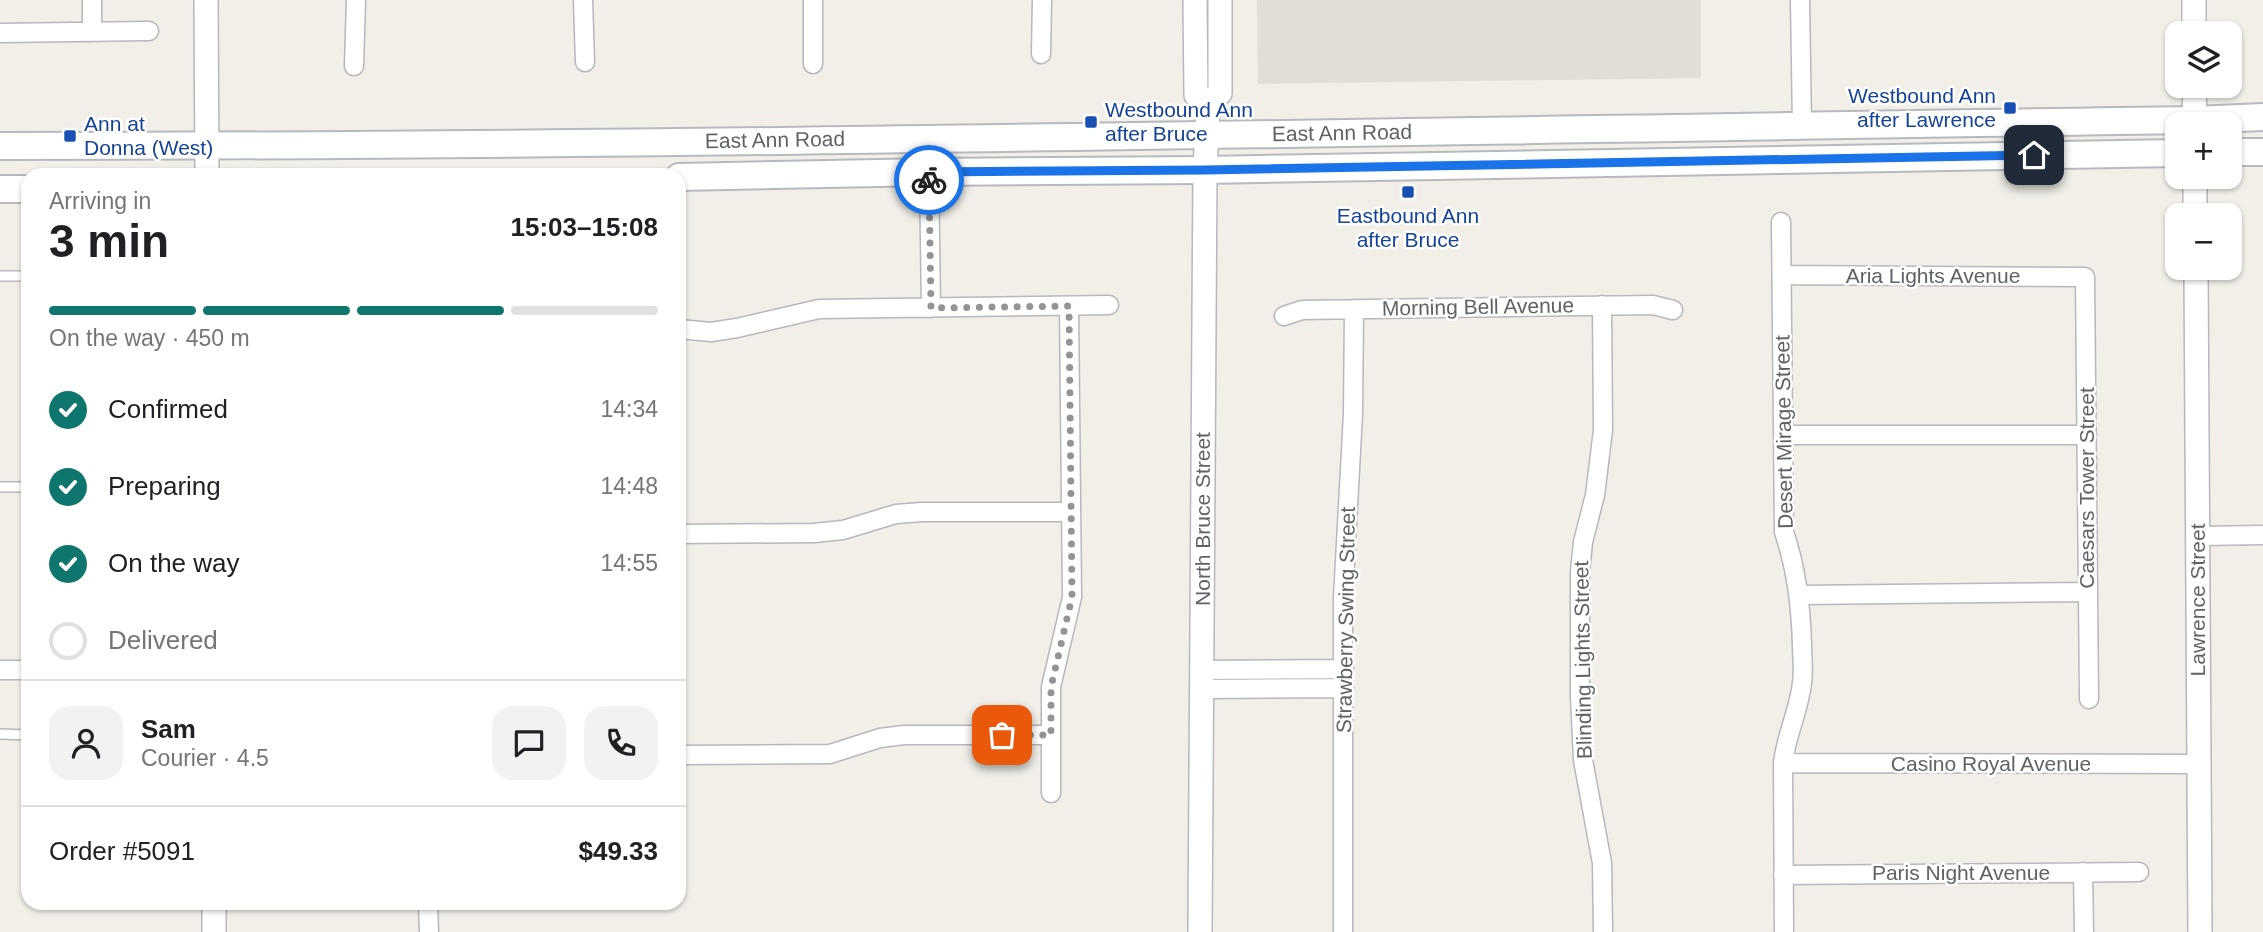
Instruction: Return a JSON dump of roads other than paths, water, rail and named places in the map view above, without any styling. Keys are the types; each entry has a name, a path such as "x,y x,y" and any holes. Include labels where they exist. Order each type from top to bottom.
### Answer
{"main road":[{"name":"East Ann Road","path":"2242,119 2263,117"},
{"name":"East Ann Road","path":"0,146 207,146 2165,122"},
{"path":"2242,152 2263,152"},
{"name":"East Ann Road","path":"686,177 2165,153"},
{"path":"0,189 21,189"}],"street":[{"path":"92,0 92,32"},
{"path":"206,0 207,168"},
{"path":"354,66 356,0"},
{"path":"583,0 585,62"},
{"path":"813,0 813,64"},
{"path":"1041,54 1042,0"},
{"path":"1195,0 1196,94 1208,103 1220,93 1220,0"},
{"path":"1800,0 1801,126"},
{"path":"2194,0 2194,21"},
{"path":"0,33 149,31"},
{"name":"North Bruce Street","path":"1200,932 1205,170 1208,107"},
{"path":"929,172 931,308"},
{"name":"Desert Mirage Street","path":"1781,222 1784,532 1793,558 1800,595 1802,682 1797,710 1786,740 1783,763 1783,932"},
{"name":"Aria Lights Avenue","path":"1782,275 2085,277"},
{"name":"Caesars Tower Street","path":"2085,277 2089,699"},
{"name":"Lawrence Street","path":"2196,280 2200,932"},
{"path":"686,330 710,332 737,328 819,309 1109,305"},
{"name":"Morning Bell Avenue","path":"1284,316 1302,310 1602,305 1653,305 1673,310"},
{"name":"Blinding Lights Street","path":"1602,305 1603,430 1595,495 1583,542 1580,572 1583,760 1602,863 1604,932"},
{"path":"1051,793 1051,687 1072,597 1069,306"},
{"name":"Strawberry Swing Street","path":"1343,932 1343,598 1353,414 1354,309"},
{"path":"1783,435 2087,435"},
{"path":"686,534 814,534 843,530 896,514 922,512 1071,512"},
{"path":"2198,536 2263,535"},
{"path":"1800,595 2088,592"},
{"path":"1202,679 1292,670 1344,669"},
{"path":"0,670 21,670"},
{"path":"1202,679 1292,688 1344,688"},
{"path":"686,755 830,754 880,738 904,735 1051,735"},
{"name":"Casino Royal Avenue","path":"1783,763 2199,764"},
{"path":"2082,872 2084,932"},
{"name":"Paris Night Avenue","path":"1783,875 2139,872"},
{"path":"214,910 214,932"},
{"path":"428,910 429,932"}],"lane":[{"path":"0,276 21,276"},
{"path":"0,487 21,487"},
{"path":"1292,670 1292,688"},
{"path":"0,734 21,735"}],"place":[{"name":"Westbound Ann after Lawrence","path":"2010,108"},
{"name":"Westbound Ann after Bruce","path":"1091,122"},
{"name":"Ann at Donna (West)","path":"70,136"},
{"name":"Eastbound Ann after Bruce","path":"1408,192"}]}
